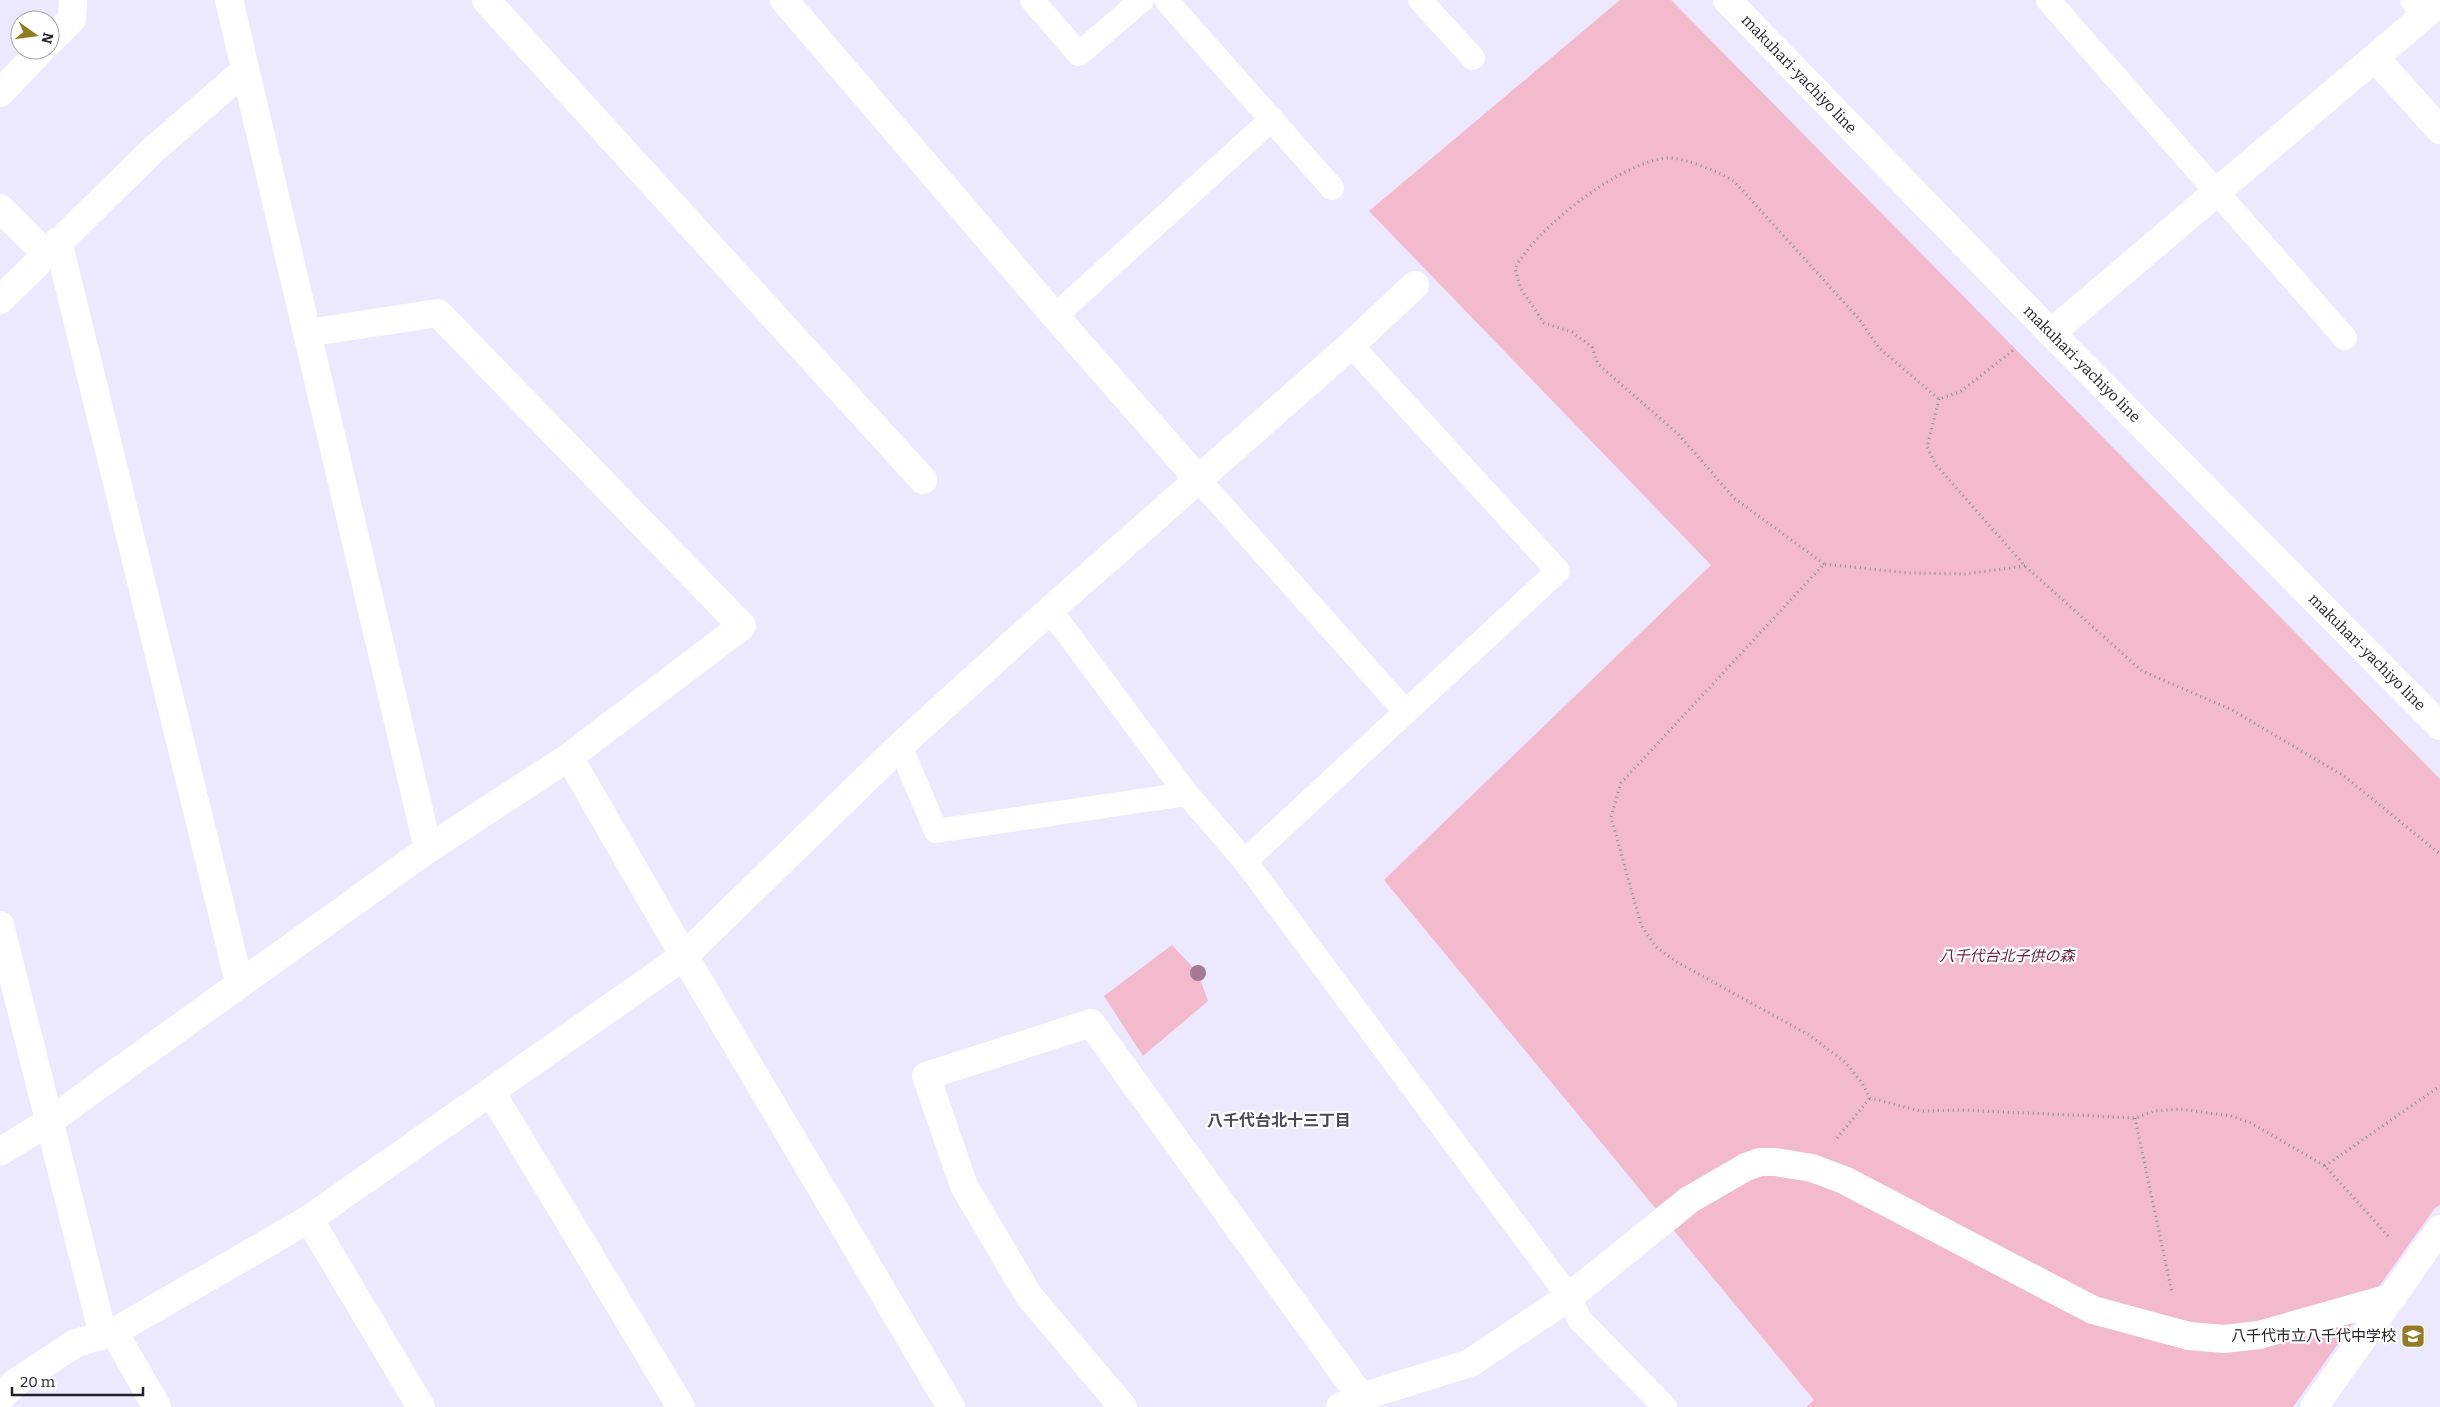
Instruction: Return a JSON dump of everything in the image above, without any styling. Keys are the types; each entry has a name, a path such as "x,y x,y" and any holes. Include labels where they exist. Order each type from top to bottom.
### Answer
{"street":[{"path":"60,31 72,18 73,0"},
{"path":"229,0 244,71 428,849"},
{"path":"486,0 923,480"},
{"path":"784,0 1055,316 1199,480"},
{"name":"makuhari-yachiyo line","path":"1727,0 2051,333 2440,726"},
{"path":"2051,333 2375,58 2426,5"},
{"path":"2375,58 2440,130"},
{"path":"0,93 31,60"},
{"path":"0,300 153,150 244,71"},
{"path":"0,208 52,248 239,982"},
{"path":"0,1398 16,1382 76,1343 108,1334 309,1219 684,956 900,746 1050,610 1199,480 1415,286"},
{"path":"0,1152 48,1122 239,982 428,849 568,757 742,626 438,313 307,333"},
{"path":"568,757 950,1407"},
{"path":"0,925 48,1122 108,1334 157,1407"},
{"path":"1123,1407 1029,1296 964,1186 926,1076 1091,1023 1351,1402 1470,1363 1569,1297 1689,1200 1727,1177 1760,1162 1812,1168 1844,1180 2093,1310 2189,1336 2224,1339 2259,1335 2393,1297"},
{"path":"491,1092 681,1407"},
{"path":"309,1219 421,1407"},
{"path":"2314,1407 2440,1230"}],"lane":[{"path":"1032,0 1079,54 1142,0"},
{"path":"1166,0 1332,188"},
{"path":"1420,0 1473,58"},
{"path":"2048,0 2345,338"},
{"path":"1055,316 1272,119"},
{"path":"1245,861 1558,570 1351,345"},
{"path":"1199,480 1405,711"},
{"path":"1050,610 1187,794 1245,861 1569,1297 1580,1320 1665,1407"},
{"path":"900,746 936,831 1187,794"}],"path":[{"path":"1939,399 1922,387 1879,348 1859,319 1734,181 1709,169 1669,158 1638,165 1577,202 1521,256 1515,269 1521,289 1544,323 1572,332 1592,347 1598,364 1677,434 1734,498 1824,564 1909,573 1965,574 2025,566"},
{"path":"1939,399 1960,392 2017,348"},
{"path":"1939,399 1927,448 1936,465 2025,566 2142,671 2232,710 2344,776 2440,854"},
{"path":"1824,564 1621,783 1611,817 1641,925 1656,947 1677,962 1809,1035 1845,1062 1862,1083 1870,1098 1920,1111 1961,1110 2134,1118 2154,1111 2180,1109 2231,1116 2250,1123 2325,1166 2415,1265"},
{"path":"2325,1166 2440,1086"},
{"path":"1812,1168 1870,1098"},
{"path":"2134,1118 2180,1333"}],"green space":[{"name":"八千代台北子供の森","path":"1620,0 1671,0 2440,779 2440,1205 2435,1208 2293,1407 1806,1407 1814,1400 1384,880 1711,565 1369,211"},
{"path":"1172,945 1198,973 1208,1001 1143,1056 1104,996"}],"place":[{"name":"八千代市立八千代中学校","path":"2413,1336"}],"district":[{"name":"八千代台北十三丁目","path":"1279,1120"}]}
